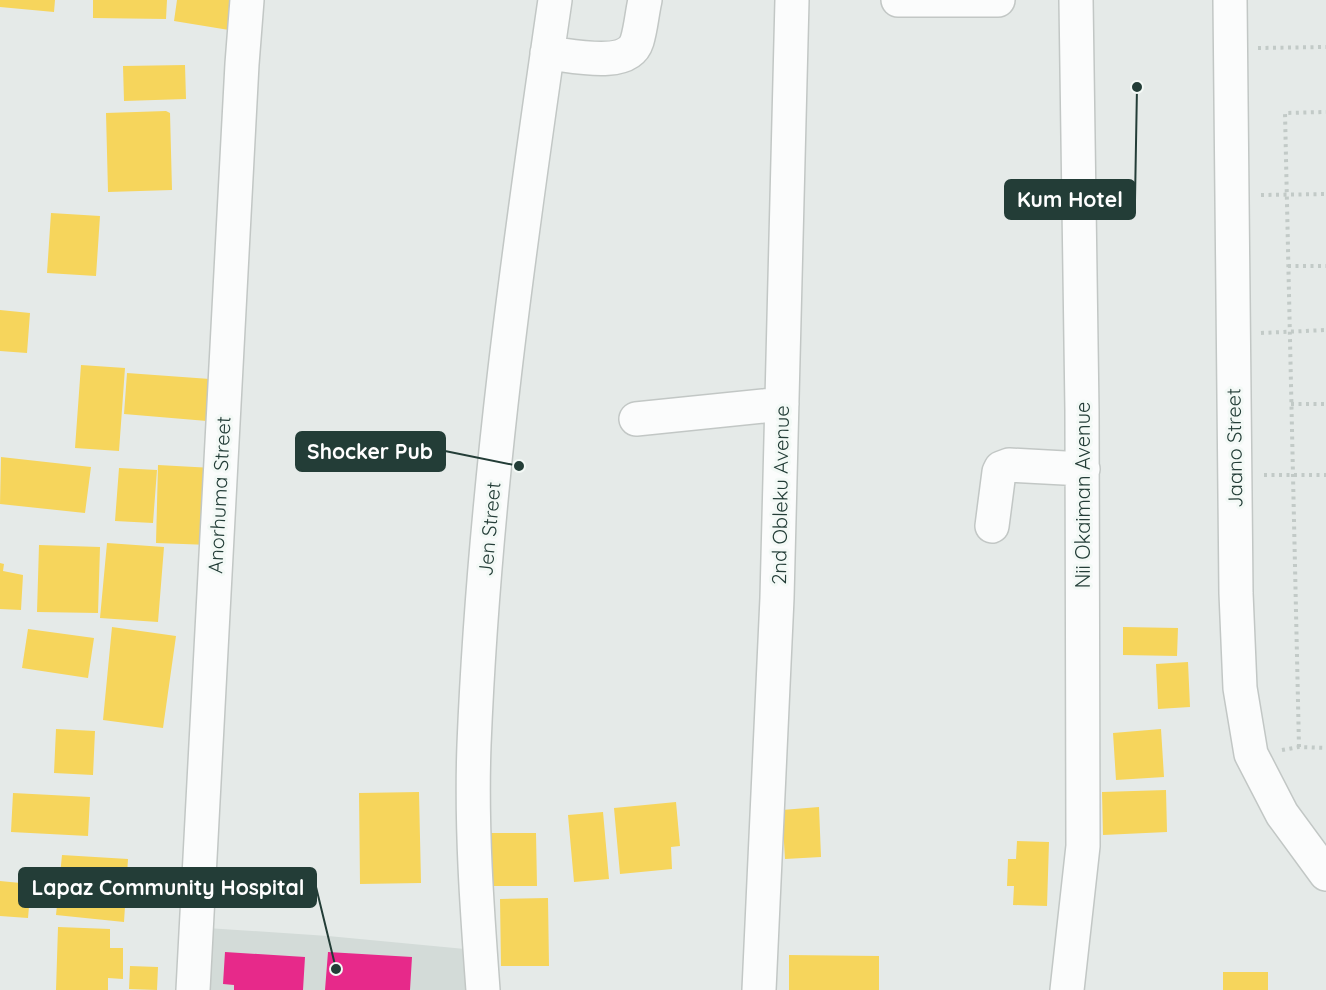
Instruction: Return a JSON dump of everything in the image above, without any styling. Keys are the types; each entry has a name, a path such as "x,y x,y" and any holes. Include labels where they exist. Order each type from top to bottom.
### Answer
{"street":[{"name":"Anorhuma Street","path":"193,990 247,0"},
{"name":"Jen Street","path":"483,990 474,859 474,747 488,531 520,238 555,0"},
{"path":"547,53 614,60 629,54 637,43 645,0"},
{"name":"2nd Obleku Avenue","path":"759,990 776,610 792,0"},
{"path":"898,0 998,0"},
{"name":"Nii Okaiman Avenue","path":"1067,990 1083,846 1083,469 1076,0"},
{"name":"Jaano Street","path":"1230,0 1236,593 1240,688 1251,754 1282,814 1326,874"},
{"path":"636,419 782,404"},
{"path":"992,526 1001,468 1009,465 1083,469"}],"path":[{"path":"1231,48 1326,47"},
{"path":"1299,747 1285,113 1326,112"},
{"path":"1232,196 1326,194"},
{"path":"1288,266 1326,266"},
{"path":"1233,334 1326,330"},
{"path":"1291,404 1326,404"},
{"path":"1235,476 1326,475"},
{"path":"1251,754 1299,747 1326,748"}],"shaded area":[{"path":"207,928 328,936 465,949 468,990 206,990"}],"building: Homes":[{"path":"0,0 55,0 54,12 0,7"},
{"path":"93,0 167,0 166,19 93,18"},
{"path":"177,0 234,0 229,30 174,21"},
{"path":"185,65 186,99 124,101 123,66"},
{"path":"166,111 170,113 172,190 108,192 106,113"},
{"path":"51,213 100,216 96,276 47,273"},
{"path":"0,310 30,313 27,353 0,351"},
{"path":"81,365 125,368 119,451 75,448"},
{"path":"127,373 210,379 207,421 124,414"},
{"path":"1,457 91,467 85,513 0,504"},
{"path":"158,465 213,468 210,545 156,543"},
{"path":"119,468 157,470 153,523 115,521"},
{"path":"107,543 164,547 158,622 100,618"},
{"path":"39,545 100,547 98,613 37,612"},
{"path":"0,563 4,564 3,571 23,575 21,610 0,609"},
{"path":"112,627 176,636 163,728 103,720"},
{"path":"1123,627 1178,628 1177,656 1123,655"},
{"path":"28,629 94,638 88,678 22,668"},
{"path":"1188,662 1190,707 1158,709 1156,664"},
{"path":"56,729 95,731 93,775 54,773"},
{"path":"1161,729 1164,777 1116,780 1113,733"},
{"path":"1166,790 1167,832 1103,835 1102,792"},
{"path":"419,792 421,883 360,884 359,793"},
{"path":"13,793 90,797 88,836 11,832"},
{"path":"676,802 680,846 671,847 672,869 620,874 614,808"},
{"path":"819,807 821,857 785,859 782,810"},
{"path":"603,812 609,879 574,882 568,815"},
{"path":"490,833 536,833 537,886 491,886"},
{"path":"1017,841 1049,842 1047,906 1013,905 1014,886 1007,886 1008,859 1016,859"},
{"path":"62,855 128,859 124,922 56,915"},
{"path":"0,881 31,884 28,918 0,916"},
{"path":"548,898 549,966 501,966 500,899"},
{"path":"58,927 110,929 110,948 123,948 123,979 108,978 108,990 56,990"},
{"path":"789,955 879,956 879,990 789,990"},
{"path":"130,966 158,967 157,990 129,989"},
{"path":"1223,972 1268,972 1268,990 1223,990"}],"building: Health":[{"path":"225,952 305,957 303,990 234,990 234,985 223,984"},
{"path":"328,952 412,957 410,990 325,990"}],"place":[{"name":"Kum Hotel","path":"1137,87"},
{"name":"Shocker Pub","path":"519,466"},
{"name":"Lapaz Community Hospital","path":"336,969"}]}
